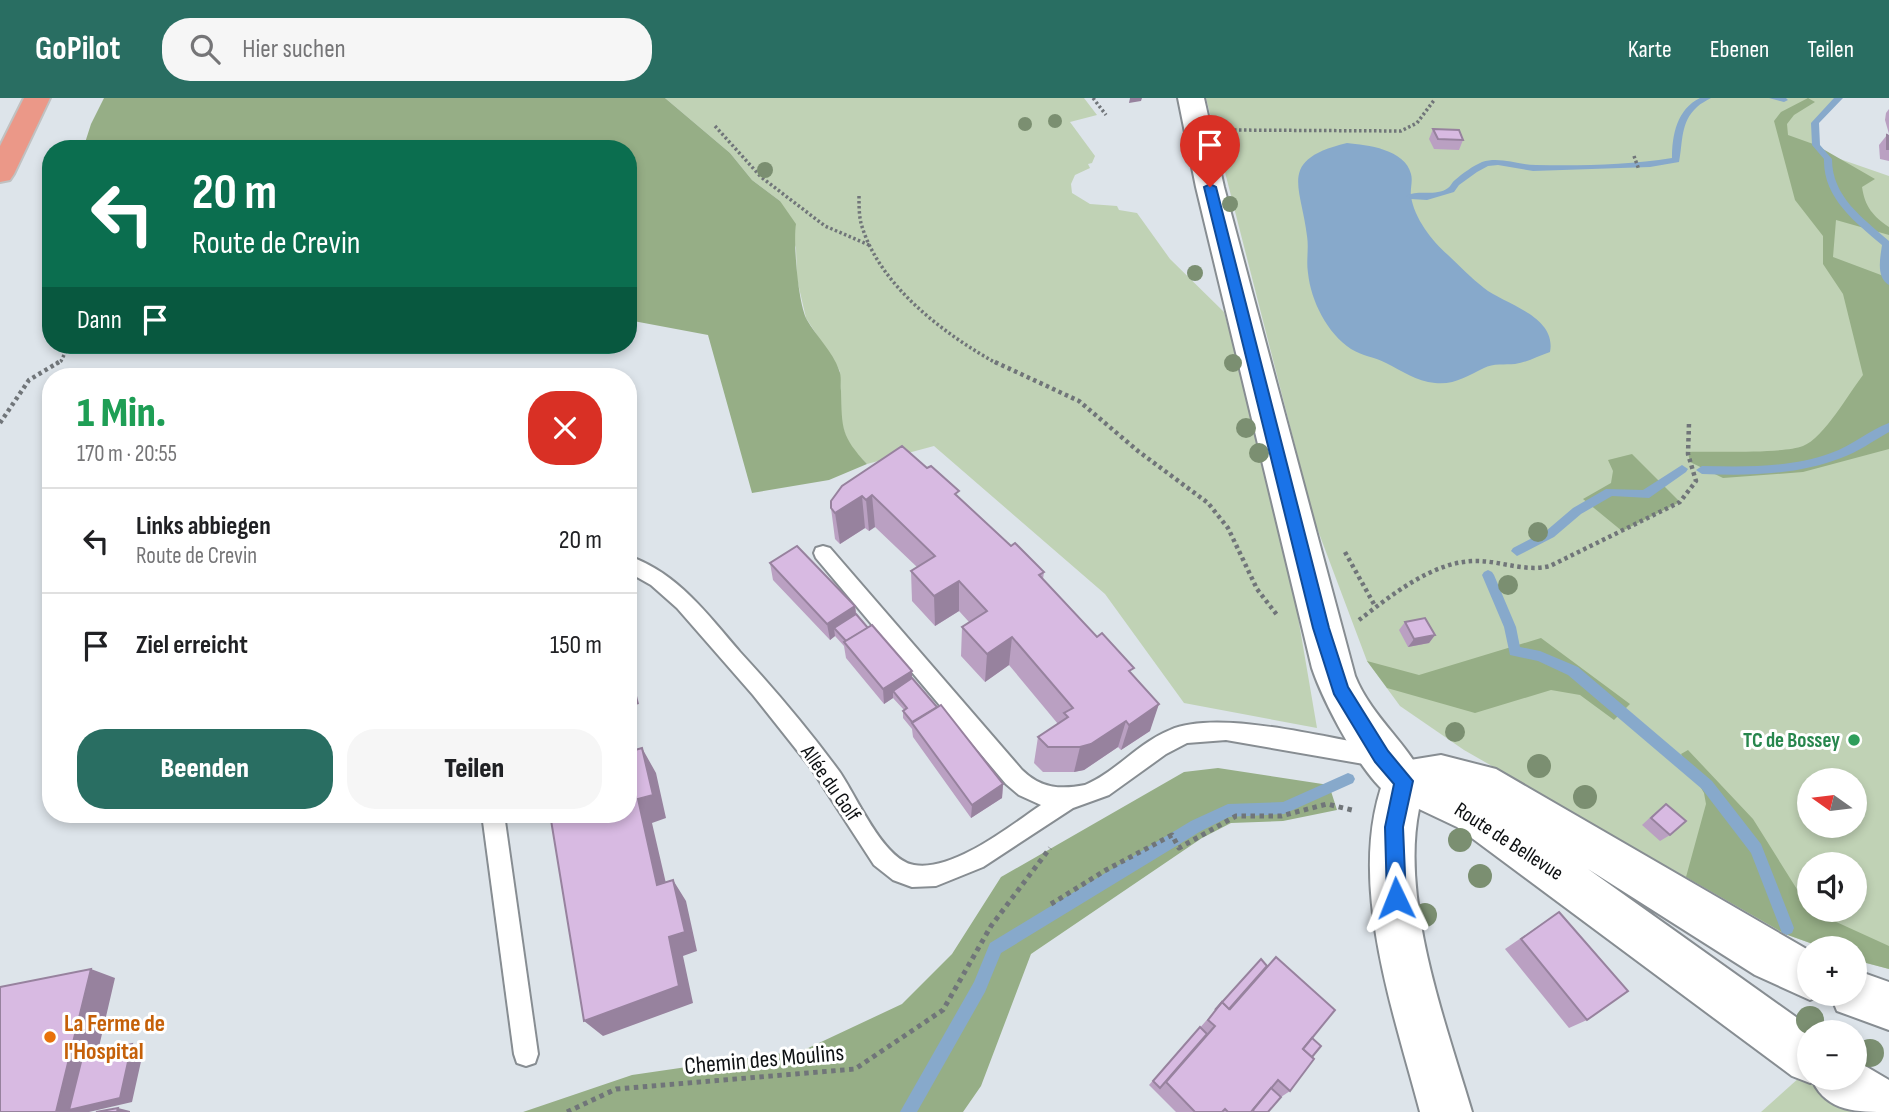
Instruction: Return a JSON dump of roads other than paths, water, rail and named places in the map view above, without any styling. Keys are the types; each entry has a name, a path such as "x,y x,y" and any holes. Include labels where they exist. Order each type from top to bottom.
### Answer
{"highway":[{"path":"0,174 37,98"}],"street":[{"path":"1191,98 1210,187 1321,628 1340,689 1393,769 1396,898 1405,959 1446,1112"},
{"name":"Route de Bellevue","path":"1393,769 1481,783 1614,860 1772,958 1797,969"},
{"name":"Route de Bellevue","path":"1393,769 1472,812 1797,1049"},
{"path":"1867,998 1889,1006"},
{"path":"1858,1090 1889,1108"}],"lane":[{"name":"Allée du Golf","path":"823,553 1023,787 1044,796 1066,800 1090,796 1172,739 1201,730 1226,732 1393,769"},
{"name":"Allée du Golf","path":"637,567 677,594 782,713 844,798 877,852 902,873 921,877 945,873 998,847 1066,800"},
{"path":"494,823 526,1054"}],"water":[{"path":"1347,143 1384,150 1401,159 1411,174 1411,196 1416,213 1430,236 1484,288 1537,320 1550,340 1550,352 1520,363 1488,366 1455,381 1435,383 1415,378 1355,351 1342,342 1322,316 1310,284 1307,268 1308,241 1298,177 1302,166 1310,158"}],"waterway":[{"path":"1411,196 1427,197 1451,190 1474,170 1498,162 1533,168 1650,164 1676,160 1681,123 1691,108 1707,98"},
{"path":"1773,98 1784,100"},
{"path":"1839,98 1815,123 1816,145 1828,159 1831,184 1838,196 1856,217 1887,244 1884,266 1889,282"},
{"path":"1702,470 1753,470 1804,465 1843,453 1889,427"},
{"path":"1517,551 1550,534 1577,511 1610,492 1645,495 1682,469"},
{"path":"1488,575 1510,627 1514,651 1540,656 1573,671 1707,785 1756,849 1787,928"},
{"path":"908,1112 980,987 995,948 1196,826 1228,811 1284,808 1348,779"}],"place":[{"name":"TC de Bossey","path":"1854,740"},
{"name":"La Ferme de l'Hospital","path":"50,1037"}]}
